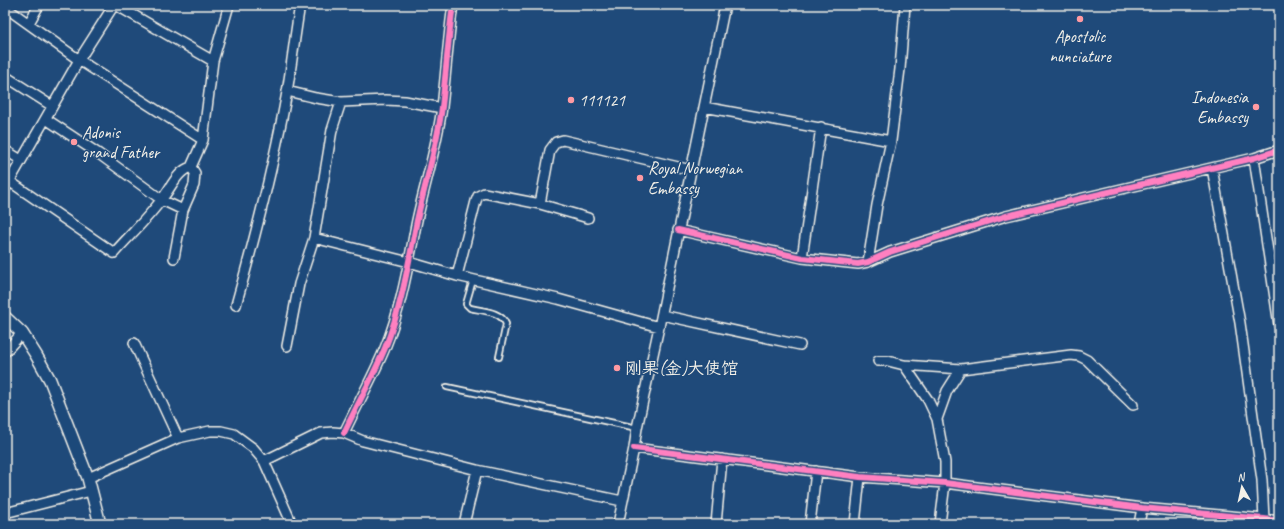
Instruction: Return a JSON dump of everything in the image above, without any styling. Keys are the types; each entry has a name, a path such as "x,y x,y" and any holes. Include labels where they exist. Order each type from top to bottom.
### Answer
{"street":[{"path":"29,23 39,5"},
{"path":"214,61 115,5 79,60 7,185 114,253 162,200 180,174 185,169 191,167 204,140 214,61 229,5"},
{"path":"236,304 256,236 287,91 300,5"},
{"path":"344,433 385,348 398,308 420,205 435,146 442,108 448,39 453,5"},
{"path":"618,524 662,315 724,5"},
{"path":"868,262 891,141 900,69 905,5"},
{"path":"5,7 79,60 204,140"},
{"path":"5,76 52,106"},
{"path":"287,91 341,102 386,100 405,101 442,108"},
{"path":"288,346 299,284 314,238 332,130 341,102"},
{"path":"704,107 821,127 891,141"},
{"path":"46,119 99,154 162,200 183,210"},
{"path":"802,258 821,127"},
{"path":"540,204 550,150 556,142 563,140 691,170"},
{"path":"5,150 21,160"},
{"path":"678,230 802,258 858,264 868,262 890,252 1006,216 1254,158 1279,150"},
{"path":"1254,158 1279,325"},
{"path":"174,258 183,210 194,185 195,173 191,167"},
{"path":"1212,168 1240,323 1262,480 1264,518"},
{"path":"457,276 478,196 484,193 540,204 588,218"},
{"path":"314,238 409,262 457,276 558,299 659,327"},
{"path":"662,315 800,345"},
{"path":"5,317 22,333 50,380 88,478 100,524"},
{"path":"5,352 22,333"},
{"path":"134,343 178,438"},
{"path":"878,361 888,361 904,365 961,369 1071,355 1079,356 1087,360 1133,405"},
{"path":"904,365 928,400 937,419 945,462 945,484 940,524"},
{"path":"937,419 947,392 961,369"},
{"path":"88,478 178,438 210,432 234,434 253,448 264,461 292,524"},
{"path":"264,461 321,433 344,433 363,441 477,470 622,501"},
{"path":"634,448 816,471 945,484 1142,508 1264,518 1279,521"},
{"path":"716,524 722,459"},
{"path":"464,524 477,470"},
{"path":"810,524 816,471"},
{"path":"855,524 860,476"},
{"path":"5,513 91,491"},
{"path":"1139,524 1142,508"}],"lane":[{"path":"473,280 466,304 467,306 497,314 504,319 506,324 498,357"},
{"path":"447,387 637,428"}],"cycle path":[{"path":"344,433 385,348 400,303 419,210 440,122 453,5"},
{"path":"678,230 802,258 858,264 868,262 890,252 1006,216 1254,158 1279,150"},
{"path":"634,448 860,477 945,483 1142,508 1279,521"}],"place":[{"name":"Apostolic nunciature","path":"1080,19"},
{"name":"111121","path":"571,100"},
{"name":"Indonesia Embassy","path":"1256,107"},
{"name":"Adonis grand Father","path":"74,142"},
{"name":"Royal Norwegian Embassy","path":"640,178"},
{"name":"刚果(金)大使馆","path":"617,368"}]}
